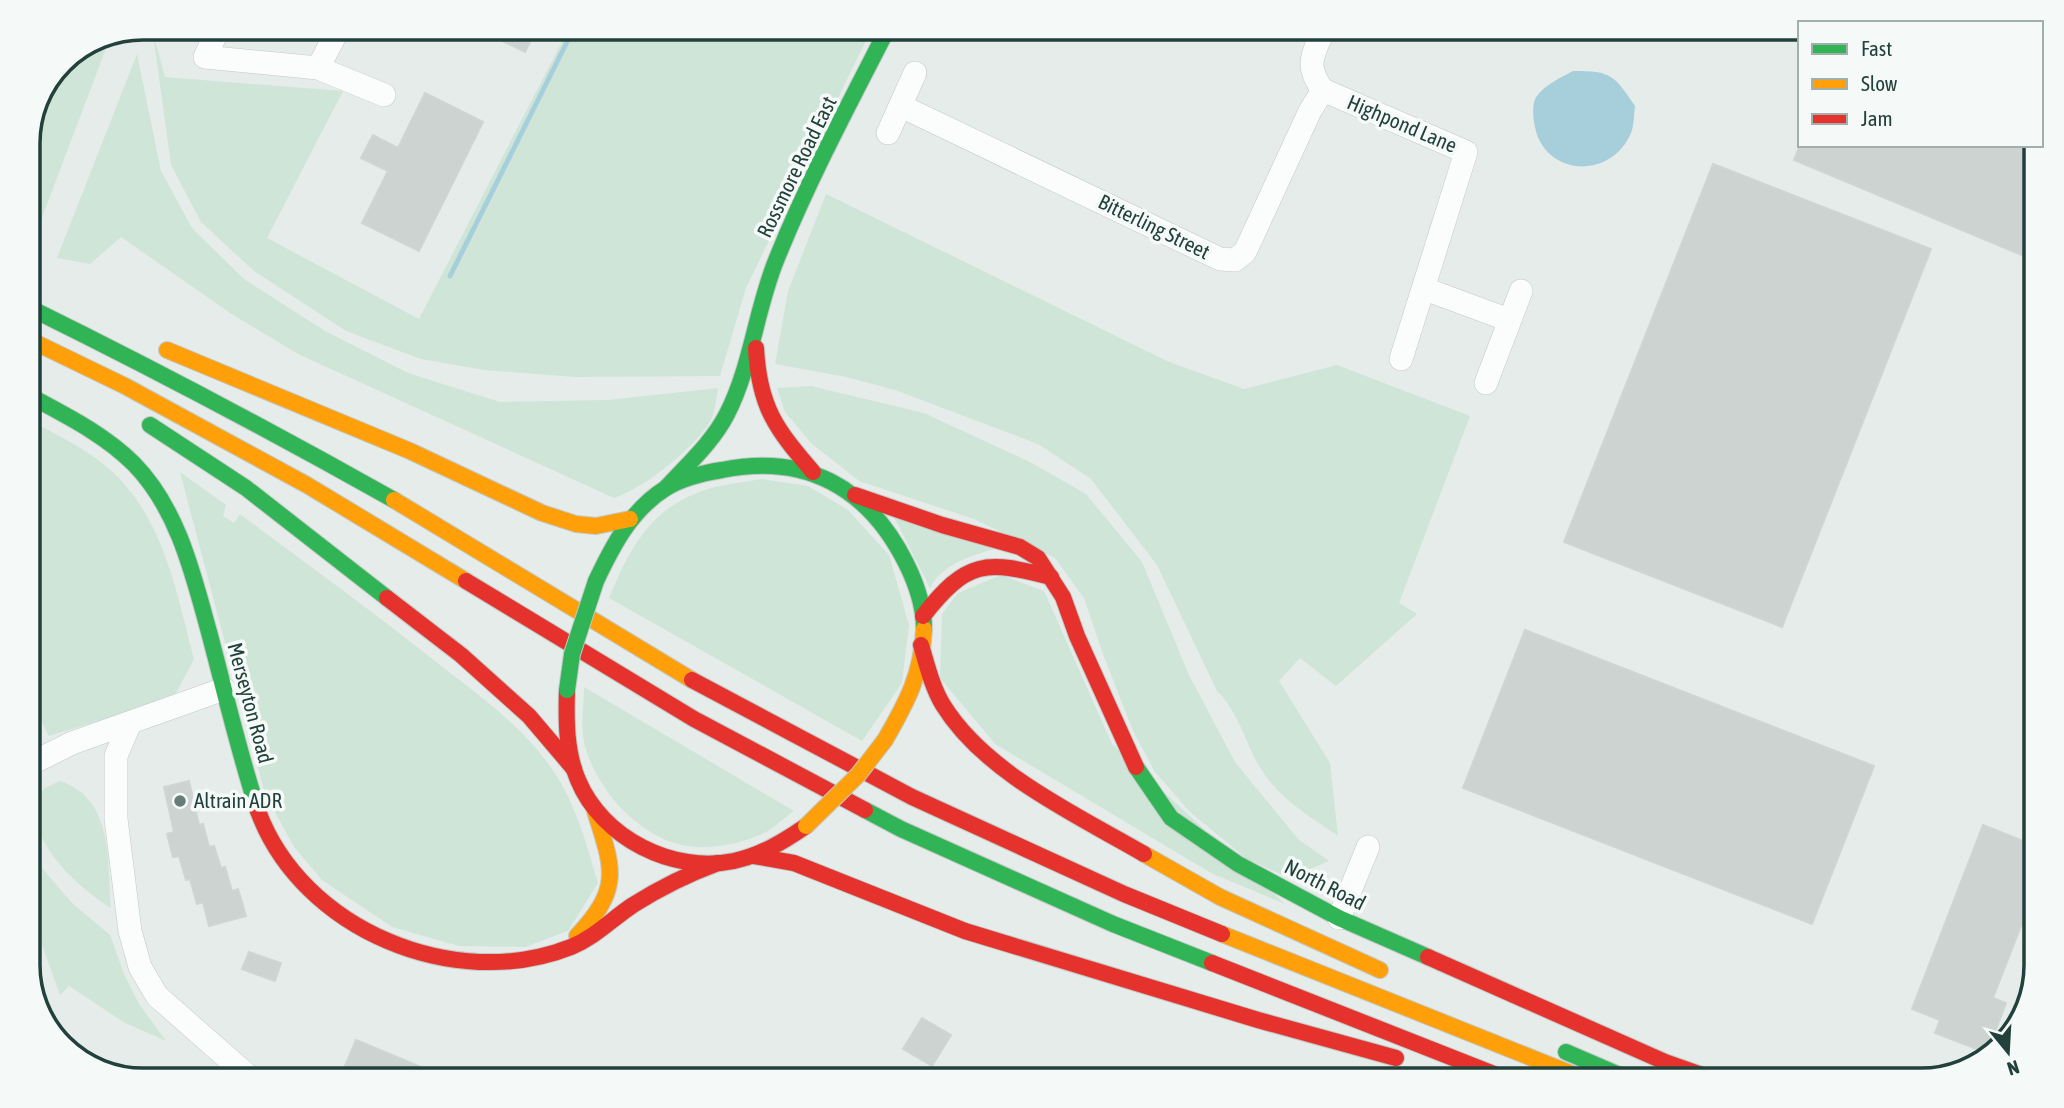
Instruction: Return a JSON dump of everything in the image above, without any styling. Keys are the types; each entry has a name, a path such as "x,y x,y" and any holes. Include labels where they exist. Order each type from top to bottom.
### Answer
{"main road":[{"name":"Rossmore Road East","path":"666,488 712,437 726,417 752,351 773,266 792,221 882,40"},
{"path":"40,300 155,369 430,521 711,691 912,797 1124,894 1557,1068"},
{"path":"40,308 58,310"},
{"path":"157,346 410,451 542,513 576,524 596,526 630,519"},
{"name":"Rossmore Road East","path":"752,351 762,401 769,418 813,472"},
{"path":"40,353 125,386 307,485 694,719 901,829 1113,924 1479,1068"},
{"name":"Merseyton Road","path":"40,402 93,431 128,458 149,480 170,514 187,553 264,827 285,861 317,897 349,922 398,947 431,955 477,962 520,960 564,949 589,939 664,886 718,863"},
{"path":"138,418 246,488 461,655 529,716 574,769"},
{"path":"767,465 813,472 855,495 887,530 901,552 912,580 923,616 922,645 910,697 885,740 858,775 806,826 783,842 754,856 718,863 690,863 666,859 632,842 603,820 584,793 574,769 566,740 567,690 572,654 596,581 614,540 630,519 666,488 707,473 738,466 767,465"},
{"name":"North Road","path":"855,495 942,525 1020,547 1038,558 1063,597 1077,636 1134,764 1171,818 1238,863 1339,918 1682,1068"},
{"path":"923,616 956,580 990,566 1002,566 1051,577"},
{"path":"922,645 932,680 943,705 967,736 1003,768 1052,801 1220,898 1401,979"},
{"path":"564,949 587,926 611,881 607,853 593,806"},
{"path":"754,856 794,863 978,935 1258,1020 1413,1062"},
{"path":"1546,1043 1603,1068"}],"street":[{"path":"213,40 205,57 318,68 384,95"},
{"path":"318,68 333,40"},
{"path":"1320,40 1311,66 1315,79 1323,90"},
{"path":"888,132 915,73"},
{"name":"Bitterling Street","path":"901,106 1220,259 1235,260 1245,251 1310,111 1323,90"},
{"name":"Highpond Lane","path":"1323,90 1466,152 1401,359"},
{"path":"1425,289 1509,320"},
{"path":"1486,383 1521,291"},
{"path":"40,759 72,743 225,689"},
{"path":"130,723 116,756 116,819 130,931 140,967 157,996 239,1068"},
{"path":"1339,918 1368,847"}],"green space":[{"path":"154,40 165,77 343,91 267,238 419,319 563,40 866,40 746,288 720,376 575,377 484,370 421,359 346,331 254,271 201,222 171,165"},
{"path":"106,47 40,223 40,136 48,104 70,70"},
{"path":"137,54 161,171 192,228 244,279 325,331 408,373 500,402 608,400 718,388 714,412 708,425 689,447 665,468 639,486 614,498 298,354 233,315 121,237 90,264 57,258"},
{"path":"826,194 1167,361 1244,389 1337,365 1470,416 1399,603 1417,614 1336,686 1300,658 1279,681 1330,763 1338,836 1287,799 1263,772 1232,710 1217,691 1157,565 1091,479 1038,444 895,390 846,377 775,364 788,291"},
{"path":"811,386 924,413 1032,463 1086,494 1142,562 1189,675 1235,762 1298,839 1329,861 1289,878 1247,859 1190,812 1155,772 1133,731 1084,598 1055,558 974,519 859,481 811,443 785,412 777,388"},
{"path":"40,425 98,460 120,479 137,501 163,550 194,659 176,693 144,707 49,736 40,719"},
{"path":"180,472 226,505 223,516 234,523 240,514 467,686 508,719 532,744 553,771 570,801 598,883 568,931 525,947 459,946 392,927 322,880 294,847 265,794"},
{"path":"762,479 808,486 848,510 889,555 909,625 902,683 862,741 609,598 635,545 657,518 672,506 708,489"},
{"path":"894,517 1003,546 952,565 930,588"},
{"path":"1001,575 1044,591 1112,744 1285,904 1211,873 995,744 940,678 942,614 958,593"},
{"path":"584,687 794,811 759,836 712,847 688,846 668,841 650,832 613,799 590,761 582,730"},
{"path":"60,781 78,790 99,816 107,851 111,908 80,885 61,866 46,844 40,831 40,793"},
{"path":"40,866 71,902 110,935 124,974 139,1004 166,1041 125,1023 69,986 60,995 40,939"}],"water":[{"path":"1573,71 1596,72 1611,77 1635,106 1632,130 1621,149 1608,160 1593,165 1577,166 1562,162 1549,153 1539,140 1534,122 1533,112 1537,96 1549,85"}],"building":[{"path":"500,40 531,40 525,52"},
{"path":"425,93 483,122 419,251 362,223 388,171 361,158 373,135 398,148"},
{"path":"1799,147 2024,147 2024,256 1794,160"},
{"path":"1713,164 1931,249 1782,627 1564,542"},
{"path":"1525,630 1874,766 1812,924 1463,788"},
{"path":"189,781 199,825 203,824 209,847 214,846 221,868 225,867 232,891 238,889 246,916 209,926 203,902 197,904 190,879 186,880 179,856 173,857 167,834 174,832 164,787"},
{"path":"1983,825 2024,841 2024,918 1993,998 2006,1003 2001,1017 1973,1017 1973,1048 1935,1033 1940,1020 1912,1009"},
{"path":"249,952 281,963 275,981 242,969"},
{"path":"922,1018 951,1035 932,1066 903,1049"},
{"path":"356,1040 423,1068 344,1068"}],"waterway":[{"path":"450,276 568,40"}],"traffic: fast":[{"path":"666,488 707,444 727,414 742,376 770,277 789,229 882,40"},
{"path":"40,313 212,401 394,500"},
{"path":"40,402 110,443 134,464 162,501 190,565 258,811"},
{"path":"150,425 246,488 387,598"},
{"path":"596,581 624,529 643,507 672,484 715,471 752,466 780,467 807,472 831,482 853,496 873,514 891,536 910,571 921,603 924,629"},
{"path":"567,690 572,654 596,581"},
{"path":"1136,767 1171,818 1238,864 1339,918 1428,957"},
{"path":"865,810 901,829 1113,924 1212,963"},
{"path":"1566,1052 1603,1068"}],"traffic: slow":[{"path":"40,345 125,386 307,485 466,581"},
{"path":"167,350 410,451 542,513 576,524 596,526 630,519"},
{"path":"394,500 692,680"},
{"path":"885,740 917,674 924,629"},
{"path":"806,826 858,775 885,740"},
{"path":"577,936 602,903 610,875 606,846 594,808"},
{"path":"1144,854 1220,897 1380,970"},
{"path":"1222,934 1557,1068"}],"traffic: jam":[{"path":"756,348 761,386 772,416 789,443 813,472"},
{"path":"855,495 942,525 1020,547 1038,558 1063,597 1077,636 1136,767"},
{"path":"923,616 952,584 979,569 1009,568 1051,577"},
{"path":"466,581 694,719 865,810"},
{"path":"387,598 461,655 529,716 574,769"},
{"path":"921,645 943,705 961,729 983,751 1007,772 1062,808 1144,854"},
{"path":"692,680 912,797 1124,894 1222,934"},
{"path":"567,690 569,747 578,780 589,801 604,819 622,835 642,847 687,862 711,864 753,855 772,847 806,826"},
{"path":"258,811 279,853 309,889 346,918 388,941 433,956 479,962 526,959 571,947 653,893 718,863"},
{"path":"754,856 794,863 965,931 1258,1020 1396,1058"},
{"path":"1428,957 1682,1068"},
{"path":"1212,963 1479,1068"}],"place":[{"name":"Altrain ADR","path":"180,801"}]}
